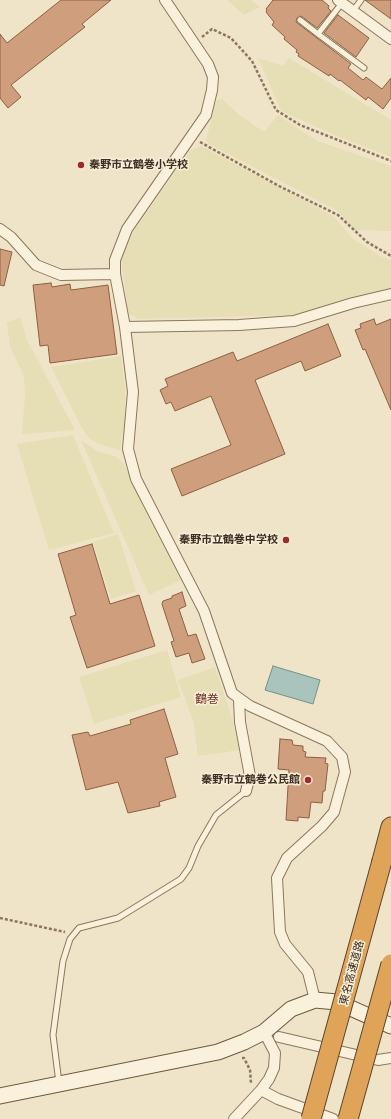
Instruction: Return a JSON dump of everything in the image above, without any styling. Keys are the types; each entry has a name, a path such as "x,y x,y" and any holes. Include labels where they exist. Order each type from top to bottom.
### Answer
{"highway":[{"name":"東名高速道路","path":"311,1119 391,827"},
{"path":"348,1119 391,964"}],"street":[{"path":"165,0 208,64 213,77 212,90 206,115 127,229 116,260 115,274 125,327 132,392 128,448 136,479 204,611 232,693 239,700 327,741 342,757 345,772 334,812 322,826 287,858 277,878 280,932 285,944 308,972 315,1000"},
{"path":"340,1 390,37"},
{"path":"0,230 11,237 36,265 61,276 115,274"},
{"path":"125,327 239,325 294,321 352,303 391,294"},
{"path":"239,700 240,722 250,776 246,791"},
{"path":"0,1096 218,1052 264,1032 291,1010 315,1000 337,1002 391,1026"},
{"path":"234,1119 261,1090 269,1079 274,1068 275,1052 264,1032"},
{"path":"279,1037 378,1060 391,1058"},
{"path":"261,1090 278,1099 333,1119"}],"lane":[{"path":"353,11 361,0"},
{"path":"318,34 340,1"},
{"path":"300,20 364,68"},
{"path":"59,1084 53,1035 65,950 74,933 79,928 118,918 181,879 189,868 216,816 246,791"}],"path":[{"path":"193,43 212,29 231,38 252,61 276,110 300,125 391,161"},
{"path":"192,134 201,143 253,172 338,215 367,242 391,256"},
{"path":"0,918 74,933"},
{"path":"244,1058 250,1070 252,1082 249,1090"}],"shaded area":[{"path":"227,0 251,0 260,7 244,15"},
{"path":"258,58 283,66 289,58 391,120 391,157 339,137 281,111"},
{"path":"222,99 237,113 264,132 278,115 317,141 391,166 391,231 354,230 338,211 209,144 206,140 216,100"},
{"path":"201,146 333,216 353,239 380,256 391,260 391,290 348,298 296,315 138,319 128,313 121,257 135,229 191,150"},
{"path":"21,318 26,338 75,430 22,434 25,395 24,376 10,347 7,322"},
{"path":"121,356 125,387 125,422 120,450 99,444 89,438 82,428 51,367"},
{"path":"73,435 114,533 49,550 17,444"},
{"path":"81,440 97,451 117,457 124,464 147,515 181,580 149,595"},
{"path":"118,534 136,591 111,599 93,542"},
{"path":"167,650 181,697 94,724 79,677"},
{"path":"215,667 233,721 240,750 198,756 193,720 178,680"}],"water":[{"path":"273,666 320,680 313,704 265,690"}],"building":[{"path":"61,0 111,0 82,24 85,27 11,85 21,97 8,108 0,98 0,34 7,43"},
{"path":"273,0 322,0 329,6 328,8 331,11 317,28 301,16 297,18 296,22 351,64 348,68 363,80 366,77 382,89 391,78 391,98 383,109 368,97 366,100 340,80 339,81 330,74 329,76 298,56 299,54 296,52 297,50 284,39 285,37 272,25 274,22 266,12 266,9"},
{"path":"365,0 391,0 391,19"},
{"path":"338,15 369,38 356,57 324,33"},
{"path":"0,249 12,252 4,286 0,285"},
{"path":"51,283 52,287 70,284 71,290 108,285 117,354 50,363 48,345 40,346 33,285"},
{"path":"374,319 376,325 391,319 391,410 365,349 363,350 355,330 361,328 360,324"},
{"path":"328,324 341,356 305,371 301,361 255,380 285,454 182,496 171,469 231,445 211,396 175,411 171,402 166,404 160,390 168,386 165,379 233,352 237,361"},
{"path":"92,544 110,604 139,595 155,646 87,668 70,617 76,615 58,554"},
{"path":"182,592 186,606 179,609 188,636 196,634 205,659 192,663 189,653 176,657 171,642 174,641 162,604 163,601"},
{"path":"164,709 178,754 165,758 176,797 159,802 160,806 128,813 118,782 86,790 72,735 88,732 90,736 131,724 130,720"},
{"name":"秦野市立鶴巻公民館","path":"280,739 292,740 293,745 303,746 303,751 306,752 305,757 326,758 325,763 328,764 322,803 311,802 309,818 298,817 298,821 286,820 289,770 278,769"}],"place":[{"name":"秦野市立鶴巻小学校","path":"81,165"},
{"name":"秦野市立鶴巻中学校","path":"286,540"},
{"name":"秦野市立鶴巻公民館","path":"308,780"}],"district":[{"name":"鶴巻","path":"207,699"}]}
